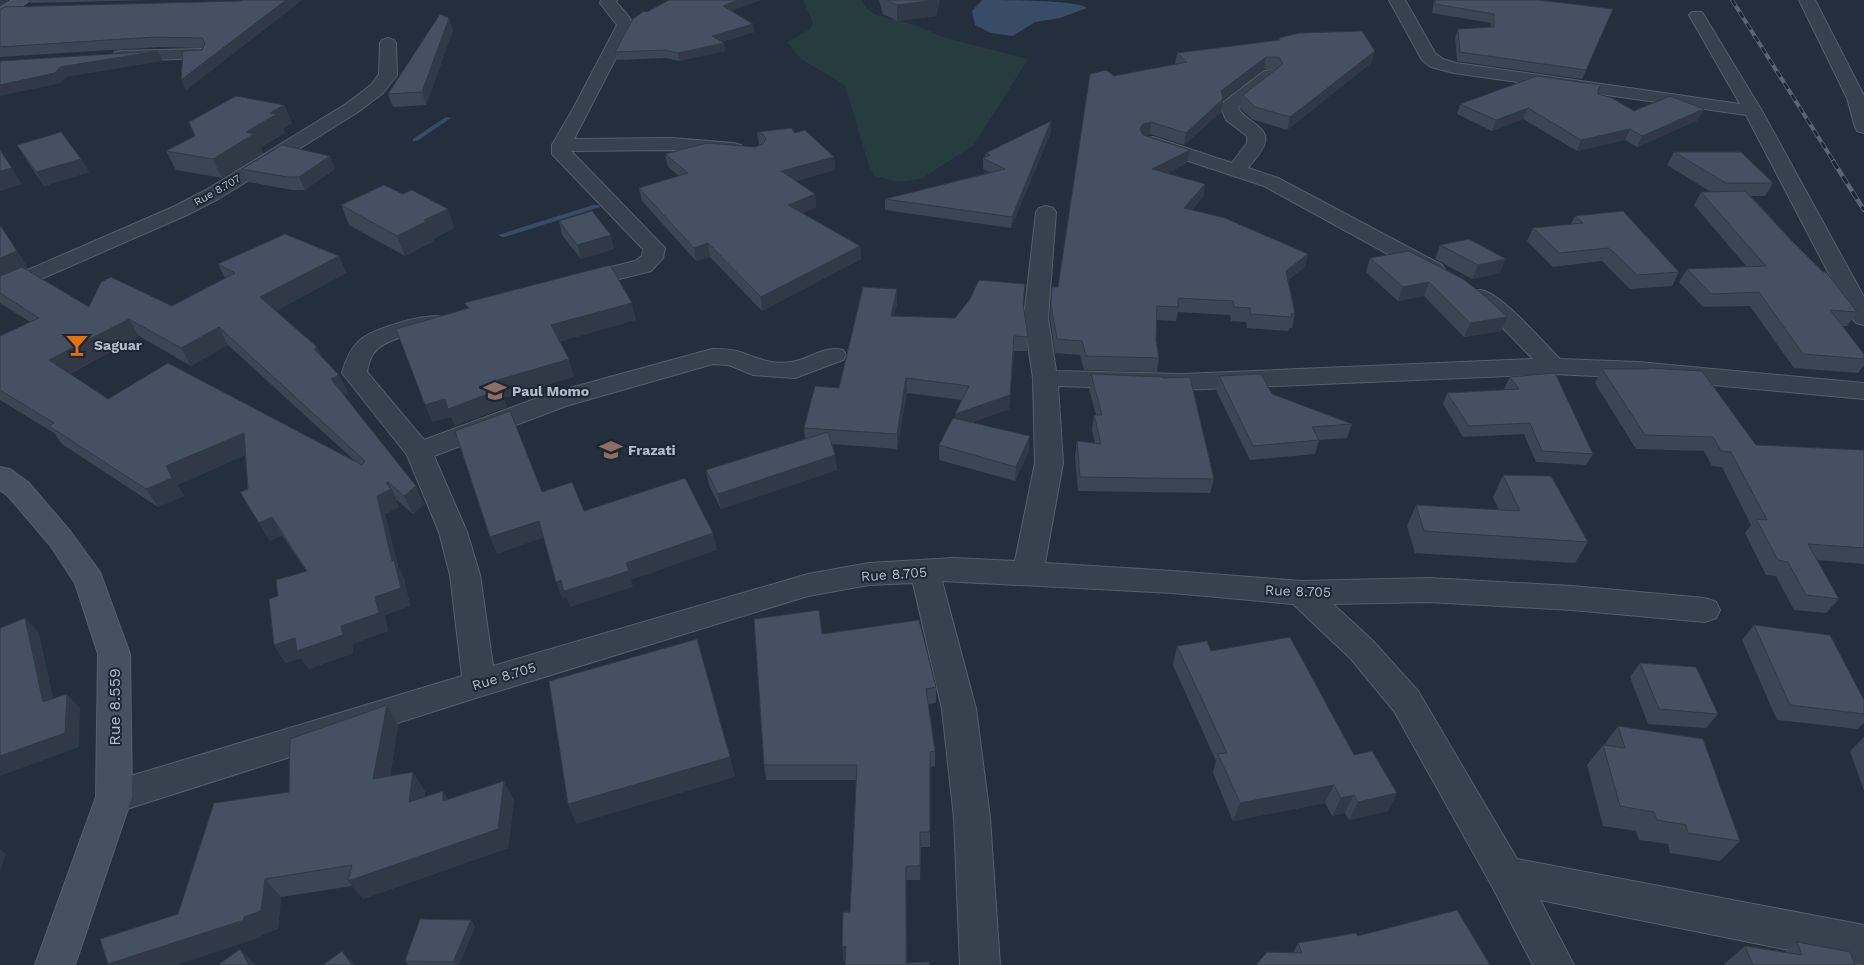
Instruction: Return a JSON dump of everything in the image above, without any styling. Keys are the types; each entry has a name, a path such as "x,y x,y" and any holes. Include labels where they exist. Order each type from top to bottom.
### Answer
{"main road":[{"path":"4,12 22,0"},
{"name":"Rue 8.559","path":"0,476 18,489 60,538 89,580 114,654 114,797 93,861 54,965"}],"street":[{"path":"560,287 643,266 652,258 654,248 562,154 561,145 582,109 625,25 608,3 609,0"},
{"path":"1397,0 1428,56 1437,63 1464,69 1753,111"},
{"path":"1807,0 1856,98 1864,127"},
{"path":"4,12 36,9"},
{"path":"1697,15 1753,111 1864,318"},
{"name":"Rue 8.707","path":"0,290 180,211 213,194 352,108 377,89 388,75 388,43"},
{"path":"103,58 200,54"},
{"path":"1237,170 1256,142 1256,136 1252,130 1232,116 1229,105 1270,75"},
{"path":"1150,142 1271,182 1454,281 1502,314 1553,366"},
{"path":"561,145 672,144 748,151"},
{"path":"1028,573 1049,463 1045,378 1036,318 1046,212"},
{"path":"458,314 383,337 366,346 358,360 354,373 419,452 454,532 465,575 479,684"},
{"path":"419,452 556,400 712,356 734,358 753,367 795,370 834,355"},
{"path":"1045,378 1182,382 1553,366 1638,370 1864,390"},
{"name":"Rue 8.705","path":"114,797 808,585 868,574 954,569 1173,582 1301,593 1429,590 1572,598 1705,610"},
{"path":"925,571 959,709 972,818 980,965"},
{"path":"1301,593 1362,650 1406,701 1506,875 1554,965"},
{"path":"1506,875 1864,945"}],"green space":[{"path":"803,0 861,0 867,9 876,15 918,26 943,37 1028,59 974,145 921,179 898,182 875,176 869,166 845,85 801,59 787,42 809,30 813,23"}],"water":[{"path":"982,0 1069,3 1087,8 1060,18 1035,22 1013,36 991,33 975,25 972,11"}],"building":[{"path":"286,0 181,80 183,51 202,50 205,43 202,38 154,37 0,47 0,10 4,7"},
{"path":"669,0 738,0 723,6 753,24 712,36 724,43 678,53 665,50 615,52 633,19 644,11 647,12"},
{"path":"887,0 936,0 897,5"},
{"path":"1435,0 1539,0 1613,9 1586,70 1460,52 1458,29 1494,27 1494,14 1435,4"},
{"path":"440,14 449,18 422,92 388,94"},
{"path":"1362,31 1375,51 1290,117 1255,107 1243,95 1283,64 1279,57 1266,57 1221,91 1223,99 1186,133 1151,122 1143,124 1140,129 1143,135 1190,150 1152,169 1205,184 1184,208 1225,218 1308,254 1286,271 1295,314 1291,314 1292,317 1250,314 1250,308 1234,307 1233,301 1178,298 1178,307 1157,306 1156,341 1159,358 1086,356 1082,341 1057,339 1051,304 1052,287 1058,287 1090,74 1106,70 1114,76 1187,62 1177,53 1280,40 1279,38 1299,33"},
{"path":"158,51 60,67 55,73 0,85 0,61"},
{"path":"1537,76 1601,85 1598,94 1612,98 1634,111 1670,96 1704,109 1642,136 1630,129 1581,140 1528,108 1496,120 1460,104"},
{"path":"236,96 284,105 270,113 277,114 246,132 254,134 213,159 166,151 195,136 189,122"},
{"path":"1051,121 1012,217 885,199 1005,169 983,158 990,155 986,153"},
{"path":"791,128 795,133 805,130 834,157 781,171 815,194 788,205 860,246 761,297 708,243 694,248 639,188 688,173 665,154 707,143 755,147 763,144 766,139 763,134 757,132"},
{"path":"61,132 81,159 36,172 17,145"},
{"path":"282,145 330,156 299,177 287,177 242,169"},
{"path":"0,150 12,168 0,171"},
{"path":"1674,152 1741,152 1773,183 1726,183"},
{"path":"384,185 403,194 412,190 448,209 424,220 427,221 397,236 341,205"},
{"path":"1745,191 1823,272 1826,272 1857,312 1830,310 1864,354 1864,359 1803,354 1759,292 1711,294 1687,269 1766,266 1701,192"},
{"path":"592,211 611,235 577,245 559,221"},
{"path":"1623,211 1679,272 1637,275 1609,248 1559,253 1533,228 1583,223 1575,216"},
{"path":"0,225 17,251 0,258"},
{"path":"285,234 339,256 260,297 317,347 314,349 339,375 331,379 416,486 404,496 388,482 386,483 391,489 377,496 392,561 394,560 401,588 375,597 379,613 341,626 343,635 297,651 295,638 274,645 269,599 278,596 276,580 307,571 272,517 259,523 240,492 248,489 244,433 166,466 172,478 146,489 49,426 54,423 0,390 0,336 39,318 0,293 0,276 22,267 89,307 101,282 111,277 172,306 235,273 218,264","holes":["129,319 181,348 219,327 365,461 362,465 168,363 108,399 49,360"]},
{"path":"1469,239 1506,259 1478,265 1440,245"},
{"path":"1409,251 1463,279 1485,296 1507,317 1470,323 1429,282 1403,287 1370,258"},
{"path":"610,265 632,303 551,325 569,359 498,380 501,389 448,409 445,399 425,405 396,329 469,308 464,303"},
{"path":"979,280 1025,284 1023,304 1028,337 1014,336 1010,395 955,414 969,386 906,378 897,434 804,428 815,386 839,388 863,287 897,289 891,316 955,318 970,299"},
{"path":"1648,368 1702,371 1756,445 1864,450 1864,548 1808,544 1839,599 1806,595 1788,562 1778,560 1756,519 1767,520 1731,452 1721,451 1713,437 1645,435 1602,369"},
{"path":"1555,373 1593,454 1542,451 1530,423 1469,426 1447,393 1519,389 1510,377"},
{"path":"1091,374 1163,378 1190,377 1214,479 1080,477 1077,441 1101,444 1094,415 1102,415"},
{"path":"1261,374 1272,394 1352,424 1312,427 1319,440 1253,446 1219,376"},
{"path":"510,411 542,492 572,482 584,511 685,478 713,533 626,563 629,571 564,591 561,580 556,582 539,521 490,537 455,431"},
{"path":"953,418 1030,436 1016,467 939,445"},
{"path":"828,432 835,455 718,494 706,470"},
{"path":"1503,475 1551,476 1588,542 1424,531 1416,505 1520,511"},
{"path":"819,610 822,634 919,620 936,687 926,689 935,751 930,752 930,832 920,832 920,866 906,866 906,963 929,962 930,965 845,965 846,946 842,947 843,912 850,912 857,765 764,765 754,619"},
{"path":"25,618 43,702 67,694 65,733 0,756 0,628"},
{"path":"1754,625 1830,635 1864,700 1864,714 1790,705"},
{"path":"1290,637 1354,755 1372,751 1397,793 1358,802 1354,795 1341,798 1334,785 1240,803 1218,754 1227,753 1177,646 1207,641 1211,651"},
{"path":"697,639 730,757 568,804 549,681"},
{"path":"1640,663 1696,667 1718,714 1659,709"},
{"path":"387,705 373,779 413,772 409,802 443,791 443,801 504,781 498,829 348,881 352,865 265,879 261,911 244,917 244,920 108,964 100,939 178,914 214,803 289,792 290,739"},
{"path":"1618,726 1703,739 1740,841 1688,833 1686,825 1657,820 1654,812 1620,806 1603,745 1625,748"},
{"path":"1457,910 1490,965 1256,965 1267,952 1302,953 1298,943 1356,933 1358,936"},
{"path":"420,919 471,920 453,962 405,961"},
{"path":"1797,942 1850,952 1855,965 1753,965 1745,946 1802,955"},
{"path":"240,949 249,965 218,965"},
{"path":"342,951 352,965 323,965"}],"waterway":[{"path":"415,140 448,118"},
{"path":"502,235 596,207"}],"railway":[{"path":"1732,0 1834,162"},
{"path":"1833,161 1864,210"}],"place":[{"name":"Saguar","path":"77,345"},
{"name":"Paul Momo","path":"495,391"},
{"name":"Frazati","path":"611,450"}]}
